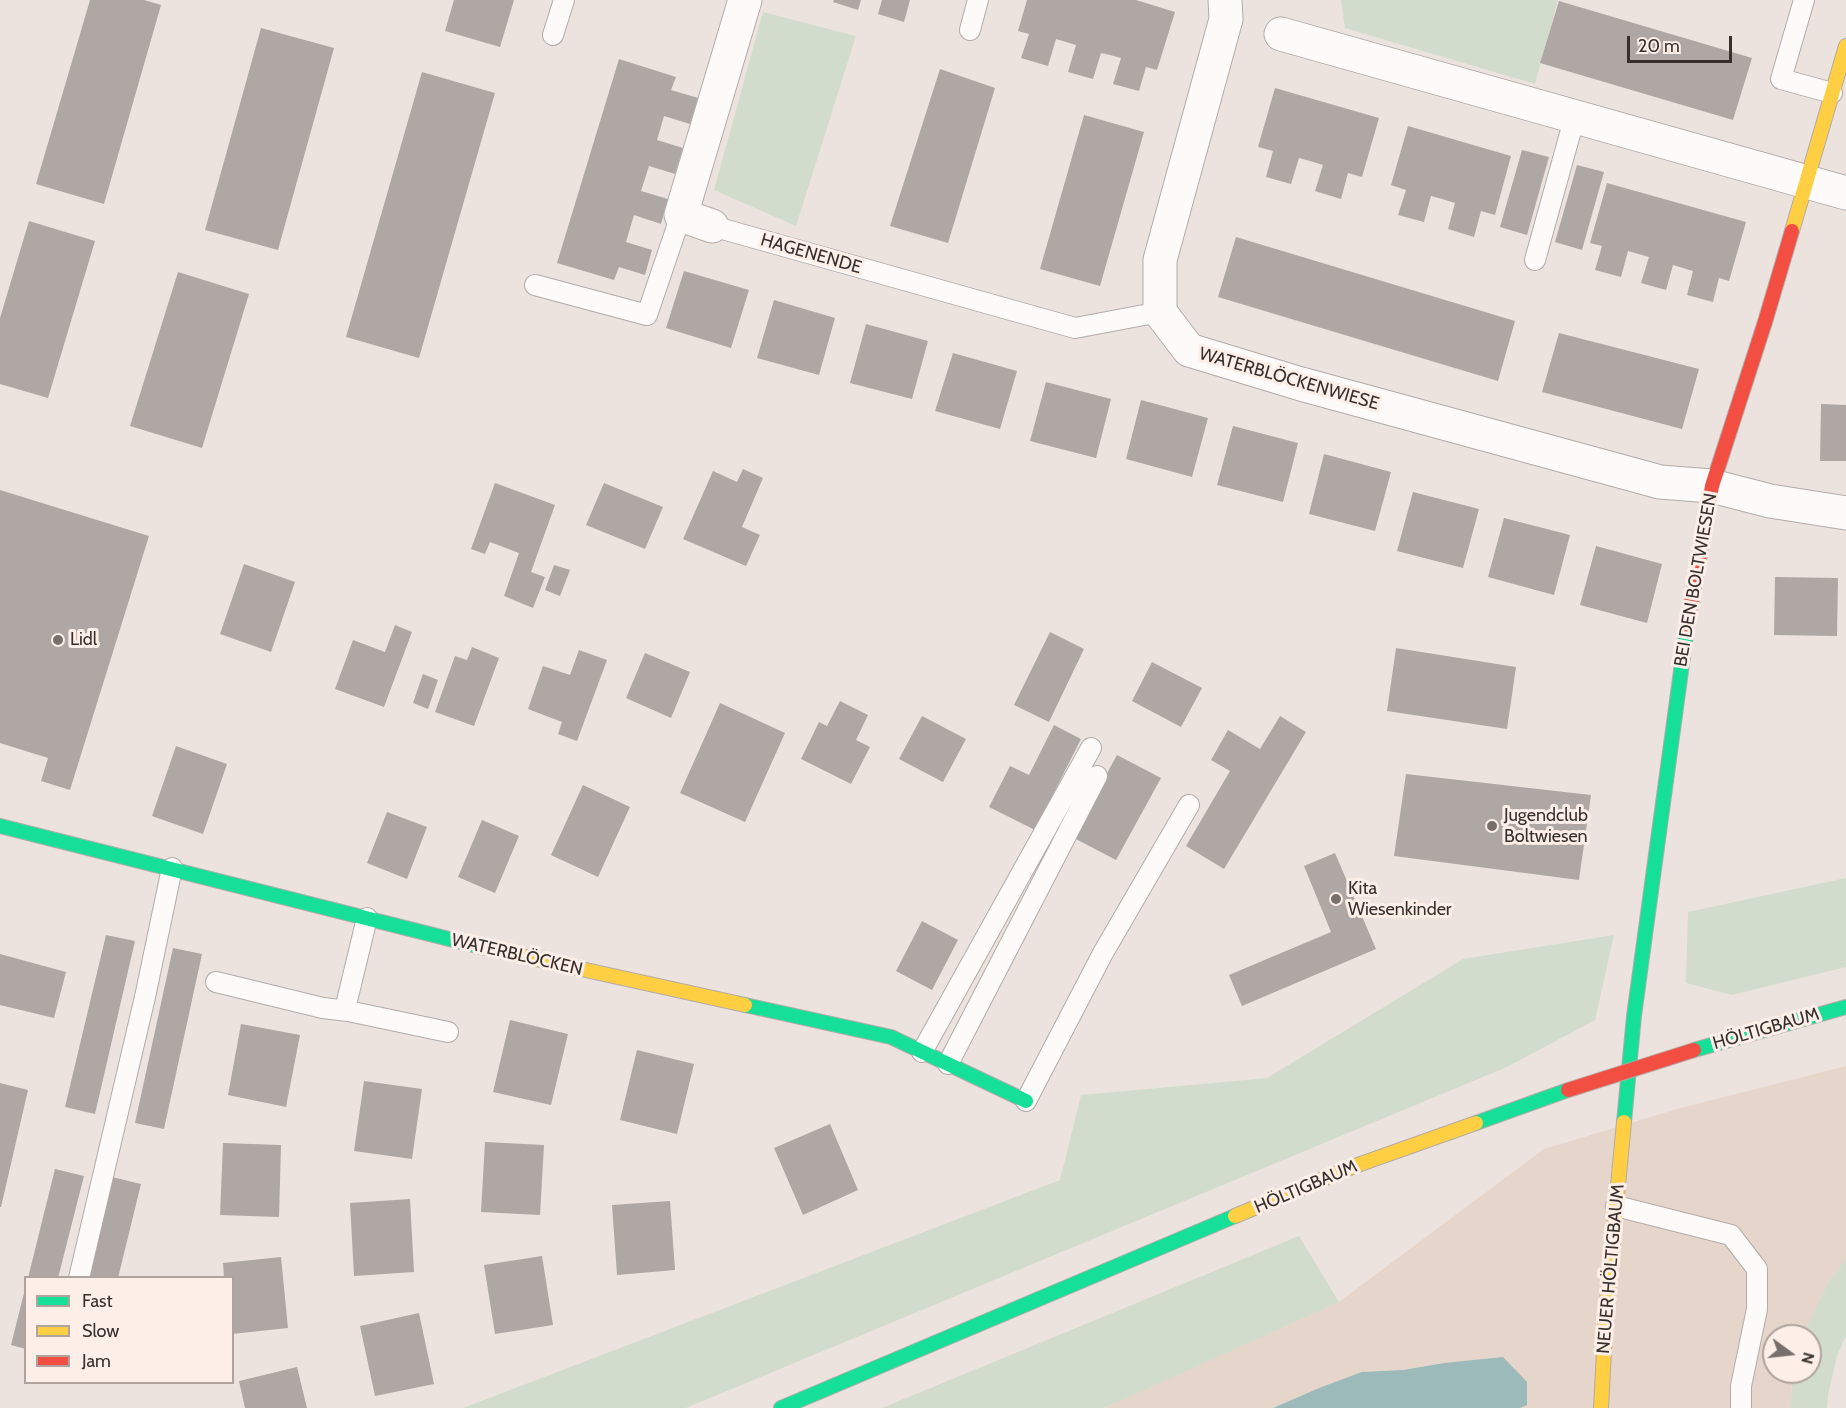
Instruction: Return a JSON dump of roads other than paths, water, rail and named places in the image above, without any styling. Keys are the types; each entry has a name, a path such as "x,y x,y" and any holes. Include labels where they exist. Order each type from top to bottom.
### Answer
{"street":[{"path":"681,215 745,0"},
{"path":"1160,312 1160,260 1226,19 1226,0"},
{"path":"1281,34 1846,193"},
{"name":"BEI DEN BOLTWIESEN","path":"1624,1130 1634,1016 1675,705 1712,486 1765,322 1846,46"},
{"name":"HAGENENDE","path":"681,215 712,226"},
{"name":"WATERBLÖCKENWIESE","path":"1160,312 1189,350 1301,384 1659,482 1712,486 1770,501 1846,513"},
{"name":"WATERBLÖCKEN","path":"0,826 501,952 891,1037 1026,1101"},
{"name":"HÖLTIGBAUM","path":"781,1408 1352,1167 1568,1090 1694,1050 1846,1007"},
{"name":"NEUER HÖLTIGBAUM","path":"1601,1408 1606,1312 1624,1130"}],"lane":[{"path":"553,35 564,0"},
{"path":"970,30 978,0"},
{"path":"1804,0 1781,78 1832,93"},
{"path":"1535,260 1575,116"},
{"path":"534,285 646,315 681,215"},
{"name":"HAGENENDE","path":"712,226 1075,328 1160,312"},
{"path":"922,1052 1091,748"},
{"path":"948,1064 1096,776"},
{"path":"1026,1101 1103,953 1189,805"},
{"path":"79,1276 146,997 172,868"},
{"path":"348,1011 346,1005 367,918"},
{"path":"216,982 322,1008 348,1011 448,1032"},
{"path":"1617,1206 1731,1235 1757,1269 1757,1309 1741,1386 1741,1408"}],"water":[{"path":"1503,1357 1527,1382 1527,1405 1520,1408 1273,1408 1362,1372 1403,1370"}],"place":[{"name":"Lidl","path":"58,640"},
{"name":"Jugendclub Boltwiesen","path":"1492,826"},
{"name":"Kita Wiesenkinder","path":"1336,899"}]}
